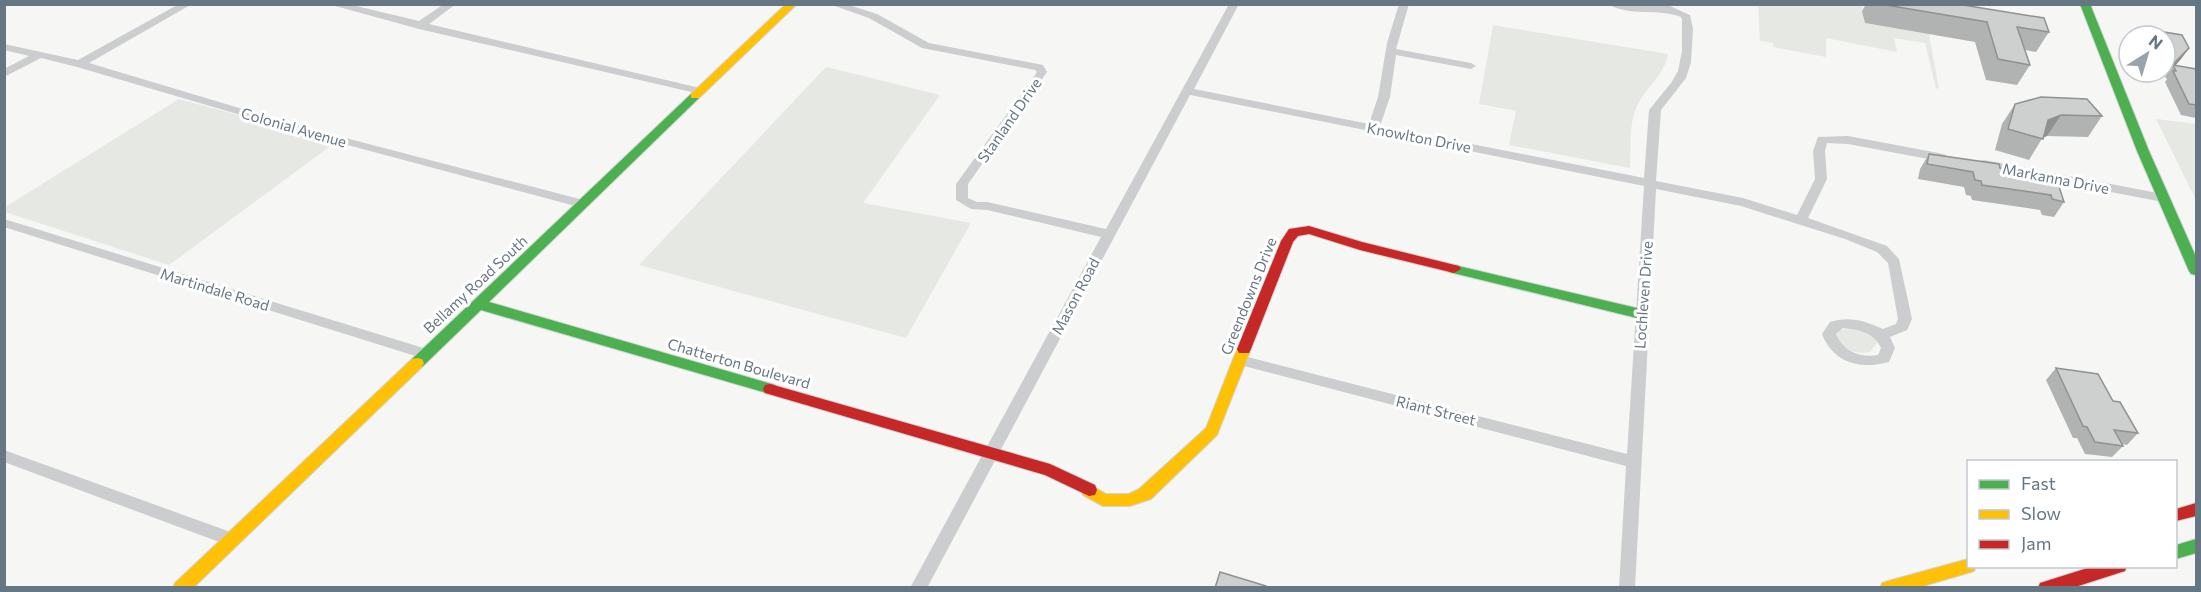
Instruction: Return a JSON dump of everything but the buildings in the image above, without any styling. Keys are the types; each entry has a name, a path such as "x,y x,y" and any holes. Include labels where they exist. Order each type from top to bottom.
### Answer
{"street":[{"path":"80,64 188,4"},
{"path":"333,4 700,91"},
{"path":"419,26 451,4"},
{"name":"Bellamy Road South","path":"181,588 792,4"},
{"name":"Stanland Drive","path":"834,4 873,16 926,46 1040,67 1042,72 1038,79 962,184 962,200 975,206 987,206 1107,234"},
{"name":"Mason Road","path":"918,588 1107,234 1234,4"},
{"path":"1373,128 1384,97 1391,51 1404,4"},
{"name":"Lochleven Drive","path":"1613,4 1648,10 1670,9 1685,15 1688,23 1688,63 1685,72 1655,110 1632,461 1627,588"},
{"path":"2084,5 2163,198 2196,271"},
{"name":"Colonial Avenue","path":"4,47 80,64 292,127 583,204"},
{"path":"1391,51 1471,66"},
{"path":"4,74 41,54"},
{"name":"Knowlton Drive","path":"1187,91 1743,202 1872,243 1890,256 1897,267 1905,319 1902,327 1882,335"},
{"name":"Markanna Drive","path":"1801,220 1821,179 1818,152 1822,139 1848,140 2163,198"},
{"name":"Martindale Road","path":"4,223 425,354"},
{"name":"Greendowns Drive","path":"990,454 1064,474 1103,500 1121,502 1145,494 1212,431 1287,241 1294,232 1309,230 1360,246 1641,314"},
{"name":"Chatterton Boulevard","path":"478,304 990,454"},
{"name":"Riant Street","path":"1240,360 1632,461"},
{"path":"4,456 230,539"},
{"path":"2177,515 2196,510"},
{"path":"2177,551 2196,546"},
{"path":"1888,588 1967,566"},
{"path":"2046,588 2115,568"}],"shaded area":[{"path":"1758,5 1862,5 1865,23 1929,34 1939,89 1936,88 1925,43 1894,38 1897,52 1826,38 1826,57 1773,47 1773,43 1760,41"},
{"path":"1493,25 1668,54 1662,70 1643,96 1633,117 1630,168 1509,145 1516,111 1479,104"},
{"path":"826,67 940,95 863,203 971,223 906,338 639,265"},
{"path":"179,99 336,142 169,265 5,212 5,207"},
{"path":"2156,119 2196,124 2196,200"},
{"path":"1850,329 1874,334 1879,340 1870,352 1860,353 1850,350 1838,341 1836,336 1840,330"}],"traffic: fast":[{"path":"2085,4 2143,151 2196,271"},
{"path":"417,363 695,96"},
{"path":"1454,269 1641,314"},
{"path":"478,304 770,389"},
{"path":"2177,552 2196,546"}],"traffic: slow":[{"path":"695,96 792,4"},
{"path":"1089,490 1103,500 1130,500 1145,494 1212,431 1244,349"},
{"path":"181,588 417,363"},
{"path":"1888,588 1967,566"}],"traffic: jam":[{"path":"1244,349 1287,241 1294,232 1309,230 1360,246 1454,269"},
{"path":"770,389 1050,470 1089,490"},
{"path":"2177,515 2196,510"},
{"path":"2046,588 2112,568"}]}
